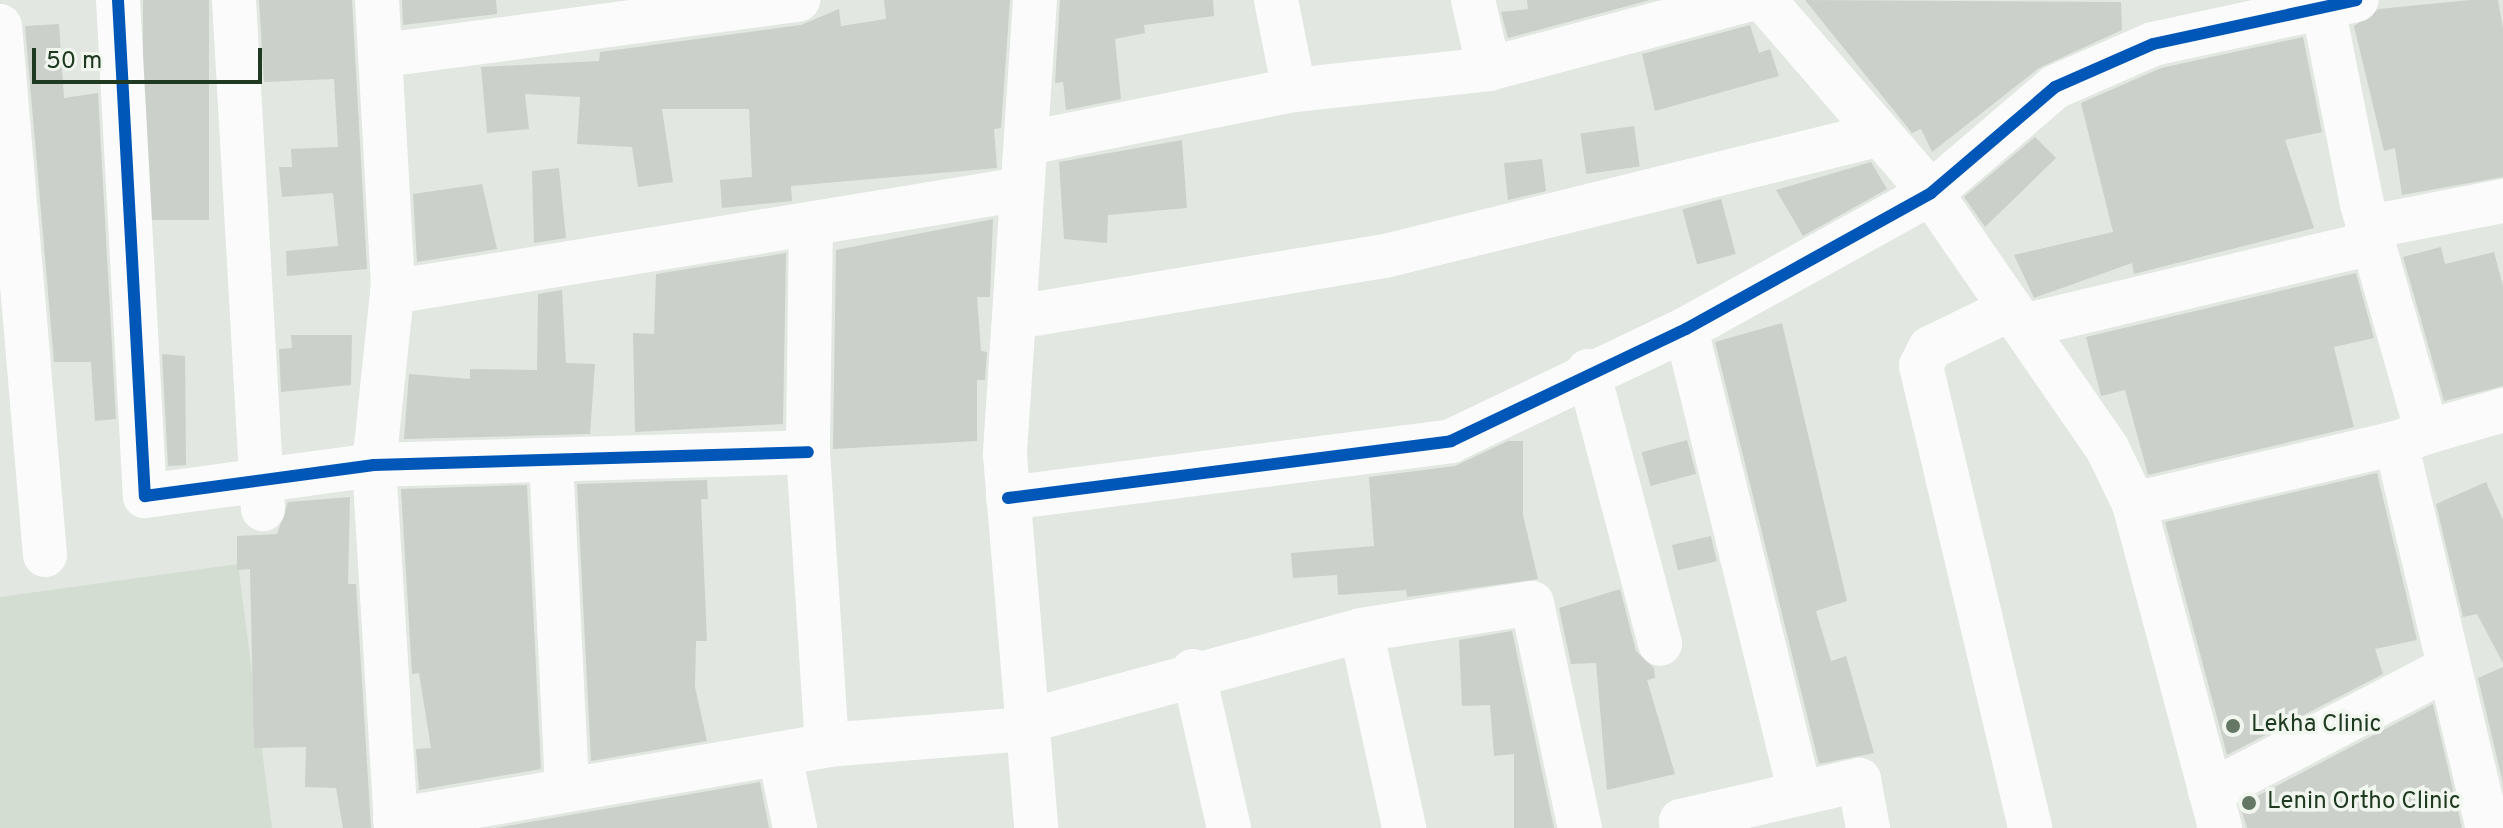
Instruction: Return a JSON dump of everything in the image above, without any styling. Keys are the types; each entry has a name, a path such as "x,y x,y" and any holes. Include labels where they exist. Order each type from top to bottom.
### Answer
{"street":[{"path":"118,0 145,496 262,496 374,465 808,452"},
{"path":"234,0 262,496"},
{"path":"377,0 384,55 392,292 374,465 395,824 567,789 827,745 1028,725 1193,671 1361,630 1532,603 1580,828"},
{"path":"384,55 798,0"},
{"path":"1035,0 1028,143 1022,189 1008,498 1036,828"},
{"path":"1276,0 1294,90"},
{"path":"1473,0 1489,69"},
{"path":"1028,143 1294,90 1489,69 1746,0"},
{"path":"1764,0 1877,135 1931,193 2108,450 2134,504 2215,810 2448,668"},
{"path":"1008,498 1451,441 1588,371 1686,329 1931,193 2055,87 2153,44 2337,3 2371,235 2412,437 2448,668 2488,828"},
{"path":"0,26 45,555"},
{"path":"1016,317 1385,256 1877,135"},
{"path":"392,292 1022,189"},
{"path":"2030,828 1921,366 1930,348 2016,318 2503,201"},
{"path":"811,225 808,452 827,745"},
{"path":"1686,329 1795,772"},
{"path":"1588,371 1660,644"},
{"path":"2134,504 2412,437 2503,410"},
{"path":"551,460 567,789"},
{"path":"1361,630 1404,828"},
{"path":"1193,671 1229,828"},
{"path":"780,755 795,828"},
{"path":"1682,828 1681,821 1859,780 1868,828"}],"shaded area":[{"path":"238,564 272,828 0,828 0,597"}],"building":[{"path":"143,0 209,0 209,220 143,220"},
{"path":"259,0 352,0 367,269 287,276 286,251 338,246 333,193 282,197 279,167 292,167 291,149 338,147 334,79 264,82"},
{"path":"402,0 496,0 497,14 403,25"},
{"path":"884,0 1010,0 1001,128 994,129 997,168 791,186 792,201 722,208 720,180 752,177 749,109 662,109 673,182 638,187 632,147 577,144 580,97 525,94 529,129 487,133 481,67 599,61 600,52 801,25 839,9 841,26 886,19"},
{"path":"1060,0 1213,0 1214,16 1144,25 1145,33 1115,39 1121,99 1066,110 1063,82 1055,83"},
{"path":"1527,0 1650,0 1508,38 1501,12 1528,9"},
{"path":"1805,0 2121,2 2122,30 2039,68 1932,152 1921,129 1912,133"},
{"path":"2498,0 2503,28 2503,177 2402,195 2395,148 2384,151 2354,26 2379,9"},
{"path":"59,24 64,98 98,93 116,419 95,421 91,362 54,362 25,26"},
{"path":"1750,25 1759,53 1770,49 1779,76 1655,111 1642,54"},
{"path":"2303,37 2322,132 2285,140 2314,228 2134,274 2132,263 2034,298 2014,255 2113,232 2081,103 2161,68"},
{"path":"1634,126 1640,167 1586,174 1581,134"},
{"path":"2035,137 2056,158 1985,227 1964,197"},
{"path":"1182,140 1187,208 1108,215 1107,243 1064,239 1059,162"},
{"path":"1542,159 1546,191 1508,200 1504,163"},
{"path":"1871,162 1887,189 1803,236 1776,190"},
{"path":"559,168 566,238 534,243 532,171"},
{"path":"482,184 497,249 417,262 413,194"},
{"path":"1721,199 1736,254 1697,264 1682,209"},
{"path":"993,219 990,297 977,297 981,351 987,352 985,380 977,380 977,441 833,449 836,250"},
{"path":"2441,247 2445,264 2494,252 2503,286 2503,386 2444,401 2403,257"},
{"path":"786,253 783,424 635,432 633,333 654,334 656,274"},
{"path":"2356,273 2374,338 2334,347 2354,427 2148,475 2125,390 2101,396 2086,337"},
{"path":"562,290 566,363 595,364 590,434 404,439 409,374 470,379 470,369 537,370 538,294"},
{"path":"1782,323 1847,601 1816,611 1831,661 1846,656 1874,753 1819,764 1715,342"},
{"path":"291,335 352,335 351,385 281,392 279,349 292,348"},
{"path":"162,354 185,356 186,465 168,466"},
{"path":"1687,440 1696,474 1651,486 1642,452"},
{"path":"1508,441 1523,441 1523,515 1538,579 1407,597 1406,590 1338,595 1337,575 1293,578 1291,553 1374,546 1369,477 1455,466"},
{"path":"2377,473 2417,640 2375,649 2383,674 2227,755 2165,522"},
{"path":"707,480 708,499 701,499 707,641 696,641 695,687 707,741 591,761 577,484"},
{"path":"2486,482 2503,520 2503,663 2477,614 2463,617 2436,504"},
{"path":"527,485 541,769 419,790 416,749 431,748 419,673 412,674 401,489"},
{"path":"350,497 348,584 356,584 371,828 343,828 336,788 305,787 306,747 254,748 250,569 237,570 237,536 277,534 288,502"},
{"path":"1711,536 1717,561 1678,570 1672,545"},
{"path":"1620,589 1636,651 1654,668 1655,678 1647,680 1675,774 1607,790 1596,663 1571,664 1559,608"},
{"path":"1512,631 1554,828 1514,828 1514,754 1494,756 1490,705 1462,706 1459,640"},
{"path":"2503,667 2503,783 2478,678"},
{"path":"2433,704 2462,828 2247,828 2240,805"},
{"path":"760,782 769,828 495,828"}],"cycle path":[{"path":"118,0 145,496 374,465 808,452"},
{"path":"1008,498 1451,441 1686,329 1931,193 2055,87 2153,44 2356,0"}],"place":[{"name":"Lekha Clinic","path":"2233,726"},
{"name":"Lenin Ortho Clinic","path":"2249,803"}]}
